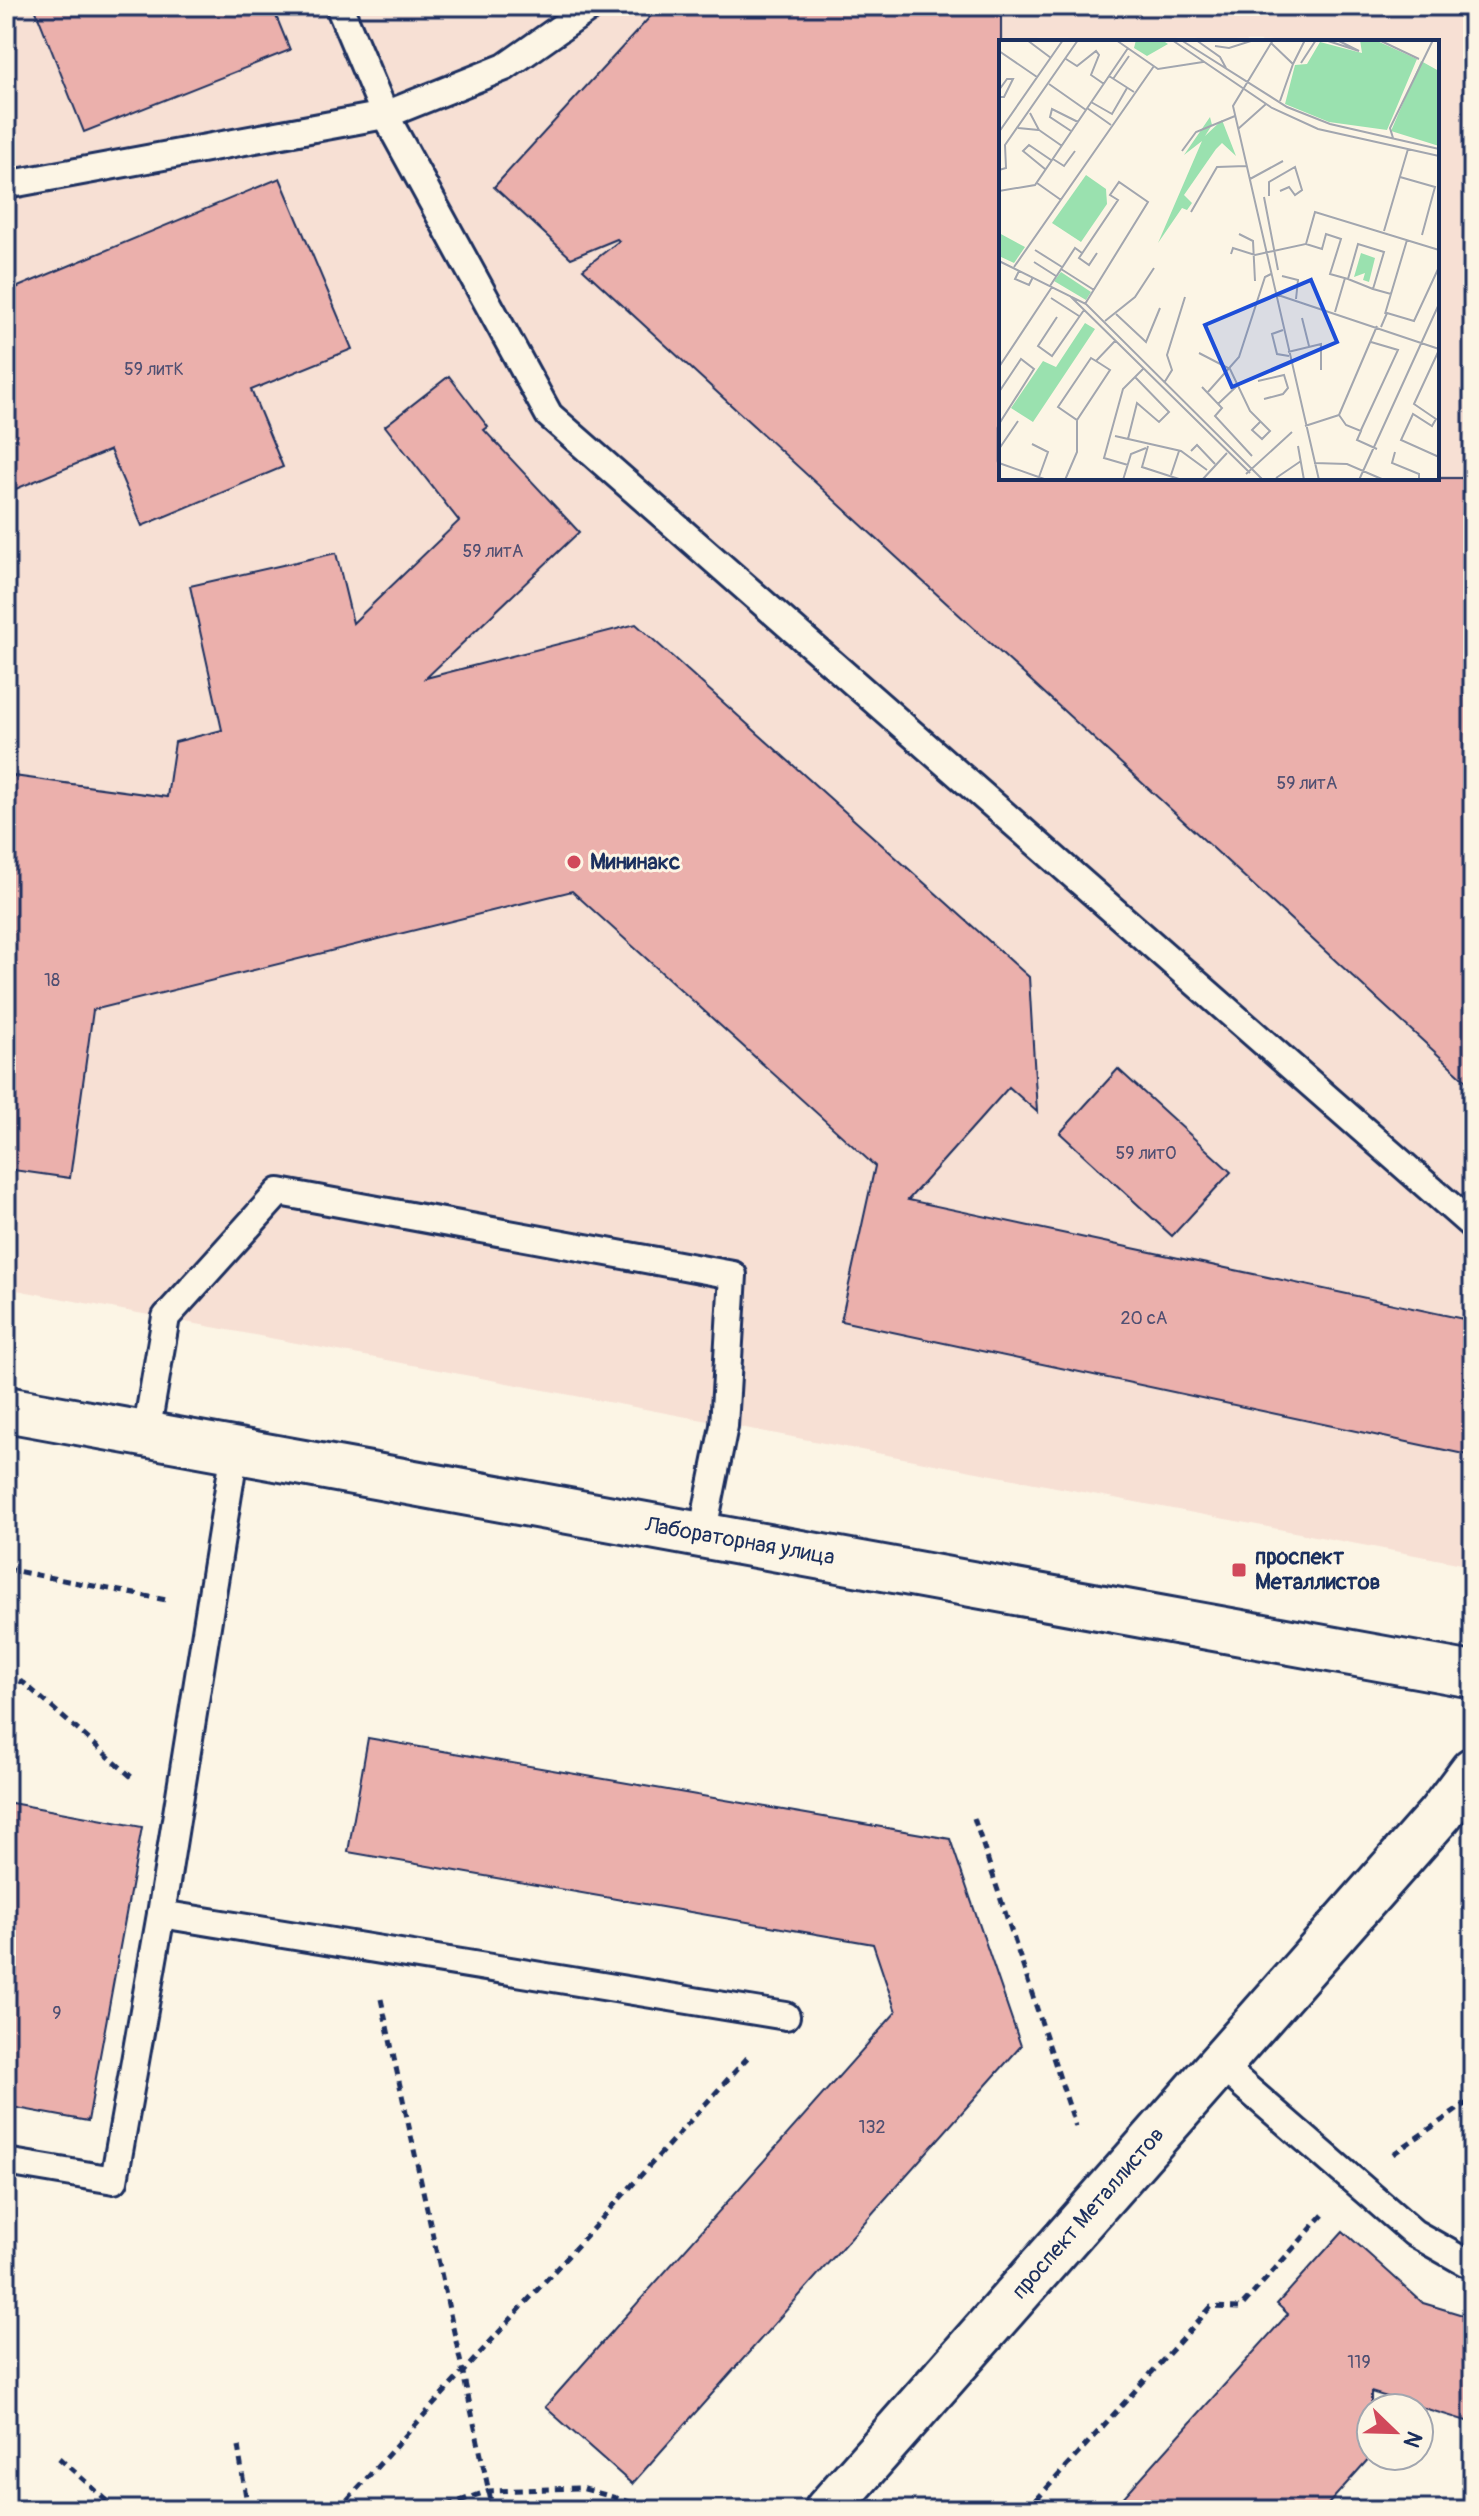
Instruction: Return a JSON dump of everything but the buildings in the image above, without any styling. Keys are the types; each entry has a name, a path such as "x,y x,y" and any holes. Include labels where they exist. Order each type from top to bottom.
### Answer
{"street":[{"name":"Лабораторная улица","path":"6,1409 1473,1675"},
{"name":"проспект Металлистов","path":"827,2510 1440,1814 1473,1770"}],"lane":[{"path":"339,6 385,115 549,415 1473,1226"},
{"path":"6,184 385,115 505,67 592,6"},
{"path":"146,1434 166,1317 279,1192 733,1275 724,1426 702,1535"},
{"path":"6,2162 114,2180 161,1914 235,1450"},
{"path":"161,1914 786,2016"},
{"path":"1219,2064 1414,2233 1473,2264"}],"path":[{"path":"6,1569 210,1609"},
{"path":"6,1675 24,1683 177,1817"},
{"path":"974,1818 1076,2127"},
{"path":"369,1948 493,2510"},
{"path":"338,2510 786,2016"},
{"path":"1027,2510 1211,2307 1240,2308 1354,2180 1473,2099"},
{"path":"238,2446 248,2510"},
{"path":"59,2458 118,2510"},
{"path":"433,2510 489,2491 581,2488 634,2503 644,2510"}],"shaded area":[{"path":"6,6 1473,6 1473,1566 6,1288"}],"place":[{"name":"Мининакс","path":"574,862"},
{"name":"проспект Металлистов","path":"1239,1570"}]}
